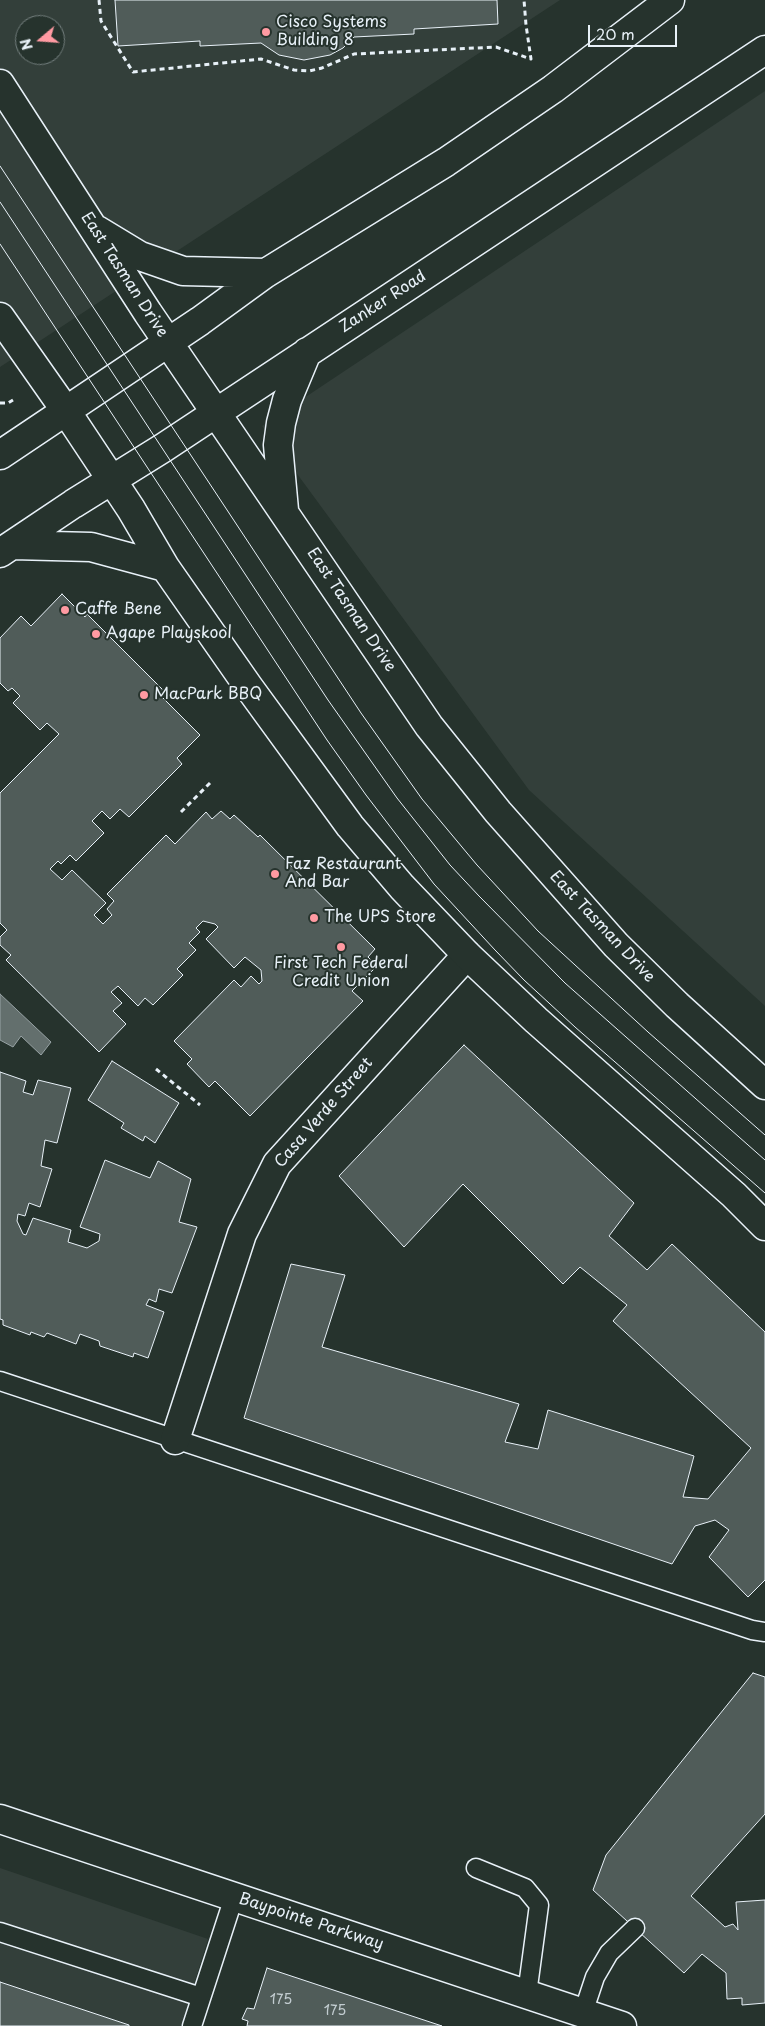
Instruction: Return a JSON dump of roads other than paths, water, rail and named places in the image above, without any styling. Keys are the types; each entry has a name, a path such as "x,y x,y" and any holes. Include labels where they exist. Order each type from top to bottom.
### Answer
{"main road":[{"path":"0,455 200,321 266,273 446,162 553,89 670,0"},
{"name":"Zanker Road","path":"6,549 765,50"},
{"name":"East Tasman Drive","path":"0,84 167,342 429,726 498,812 616,945 677,1005 765,1085"},
{"path":"93,228 140,256 183,271 266,273"},
{"path":"0,317 66,411 165,567 248,686 350,826 402,887 466,955 536,1020 734,1195 765,1226"},
{"path":"284,512 278,445 280,430 287,400 307,352"},
{"path":"6,549 91,548 165,567"},
{"name":"Casa Verde Street","path":"175,1440 242,1234 277,1164 466,955"},
{"name":"Baypointe Parkway","path":"0,1819 622,2026"}],"lane":[{"path":"0,1381 743,1627 765,1632"},
{"path":"476,1868 525,1888 539,1905 527,1994"},
{"path":"192,2026 234,1897"},
{"path":"583,2013 595,1977 609,1953 635,1928"},
{"path":"0,1932 201,1997"}],"tram line":[{"path":"0,166 361,713 422,799 477,865 538,931 648,1032 765,1135"},
{"path":"0,202 328,700 397,798 450,865 565,983 765,1160"},
{"path":"0,244 327,740 434,884 524,980 765,1193"}],"place":[{"name":"Cisco Systems Building 8","path":"266,32"},
{"name":"Caffe Bene","path":"65,610"},
{"name":"Agape Playskool","path":"96,634"},
{"name":"MacPark BBQ","path":"144,695"},
{"name":"Faz Restaurant And Bar","path":"275,874"},
{"name":"The UPS Store","path":"314,918"},
{"name":"First Tech Federal Credit Union","path":"341,947"}]}
